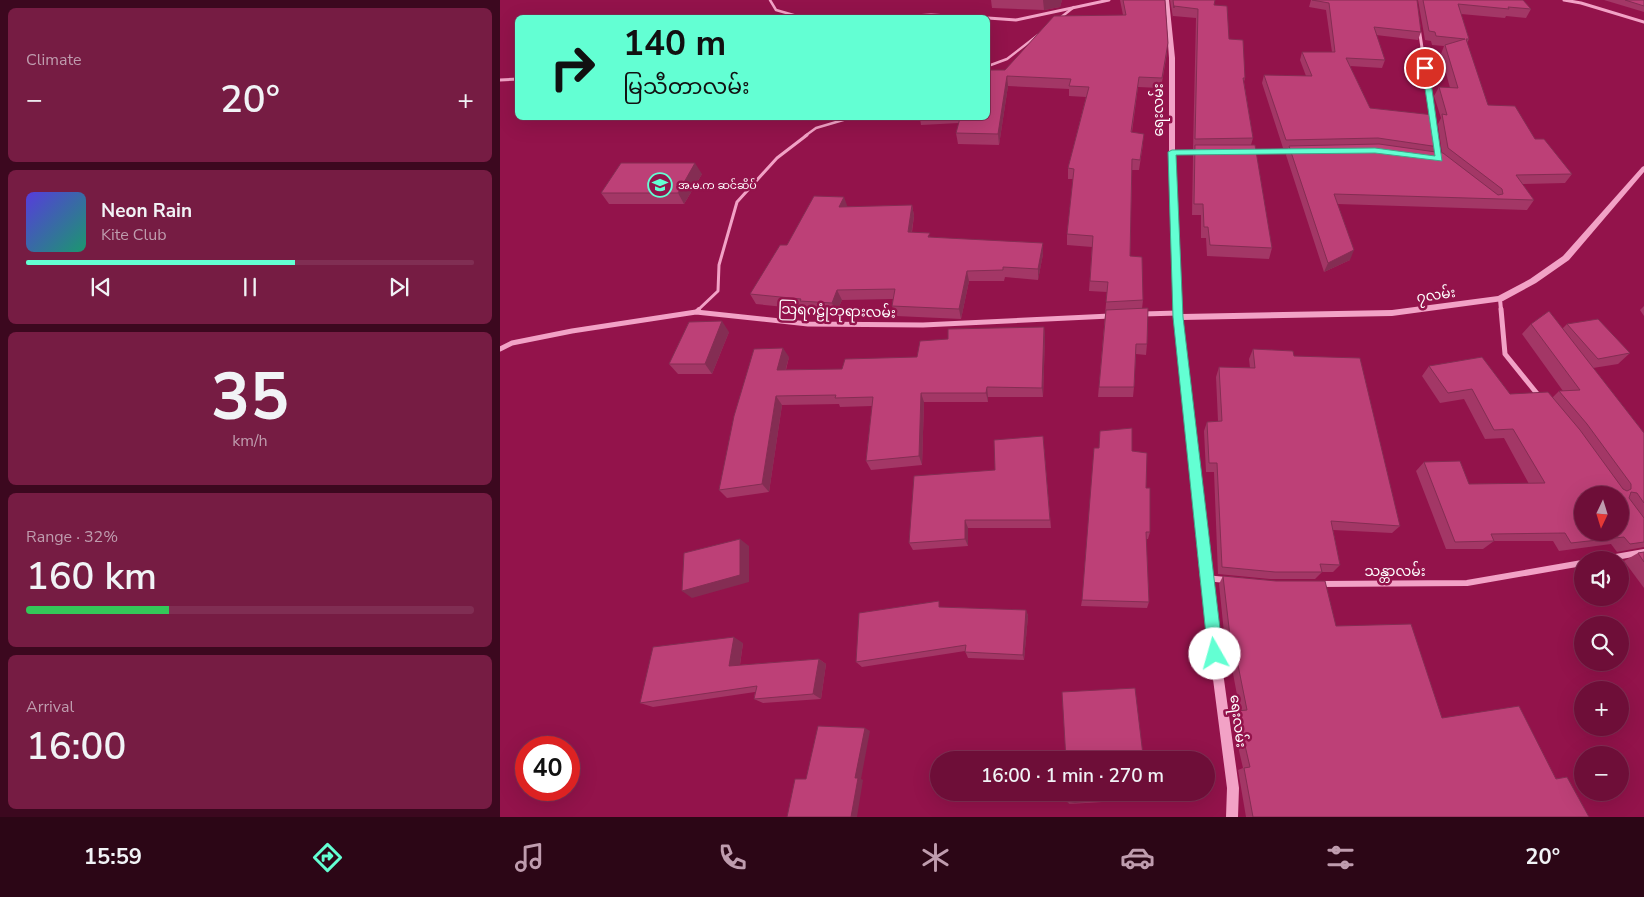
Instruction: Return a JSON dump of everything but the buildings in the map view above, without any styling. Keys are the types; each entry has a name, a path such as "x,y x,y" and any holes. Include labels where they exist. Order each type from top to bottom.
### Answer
{"street":[{"path":"990,18 1016,20 1109,0"},
{"name":"ရေးလမ်း","path":"1167,0 1172,58 1172,152 1178,315 1206,578 1233,788 1232,817"},
{"path":"1564,0 1581,3 1644,22"},
{"path":"1581,3 1585,0"},
{"path":"900,15 953,15"},
{"path":"1418,25 1434,122"},
{"path":"500,80 515,79"},
{"path":"1249,152 1298,151"},
{"path":"1172,152 1201,152"},
{"name":"၇လမ်း","path":"1178,315 1392,313 1500,299 1533,281 1566,258 1644,168"},
{"path":"1500,299 1504,354 1542,399"},
{"name":"သြရဂဠုံဘုရားလမ်း","path":"500,349 512,343 564,333 696,312 808,324 922,325 1119,315"},
{"path":"1139,314 1178,315"},
{"path":"1629,555 1644,552"},
{"name":"သန္တာလမ်း","path":"1309,584 1466,583 1574,564"},
{"path":"1206,578 1233,581"}],"lane":[{"path":"770,0 776,10 794,15"},
{"path":"1053,24 1076,6"},
{"path":"990,65 1007,59 1045,30"},
{"path":"696,312 718,292 719,265 737,202 776,158 816,128 843,120"}],"place":[{"name":"အ.မ.က ဆင်ဆိပ်","path":"660,185"}],"route":[{"path":"1215,654 1178,317 1172,152 1375,150 1440,159 1425,68"}]}
